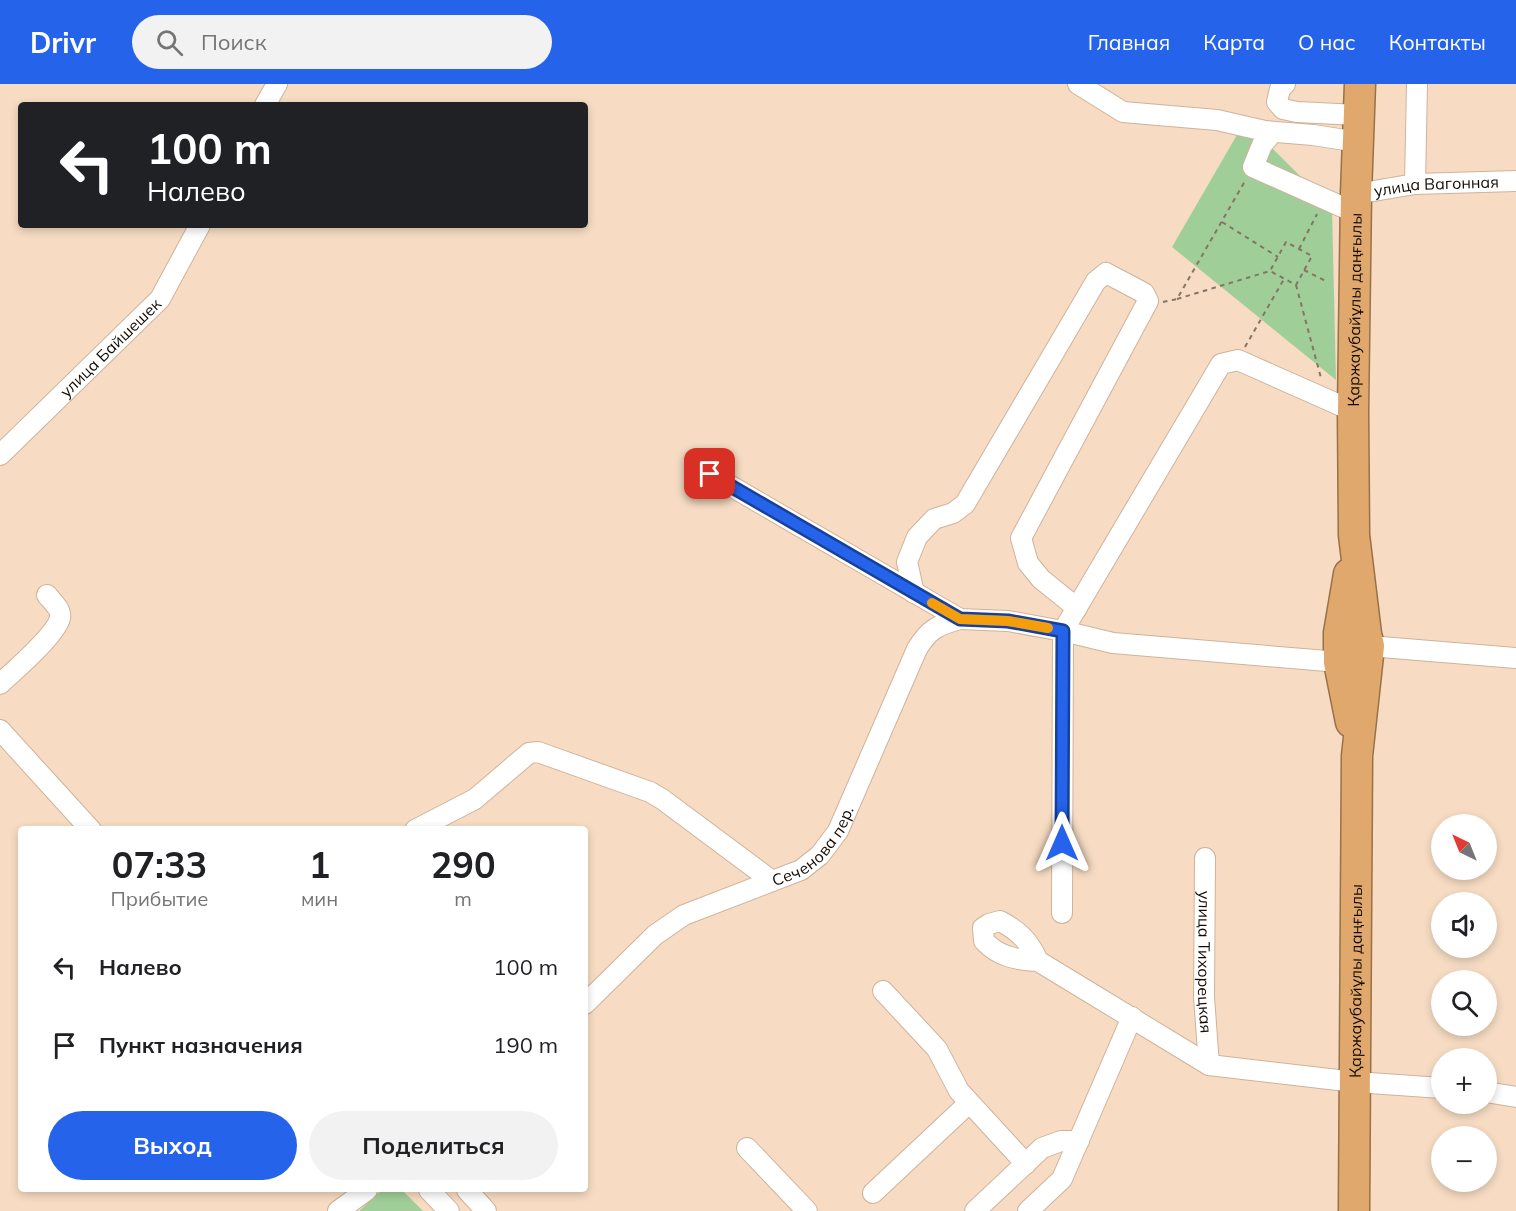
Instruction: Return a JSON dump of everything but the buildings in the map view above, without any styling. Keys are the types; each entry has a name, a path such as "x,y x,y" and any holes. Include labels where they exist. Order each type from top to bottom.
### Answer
{"highway":[{"name":"Қаржаубайұлы даңғылы","path":"1354,1210 1357,756 1353,655 1354,535 1340,405 1356,203 1357,104"}],"street":[{"path":"267,102 277,84"},
{"path":"1078,84 1123,112 1217,120 1273,132 1313,135 1357,104"},
{"path":"1285,84 1280,89 1277,102 1283,109 1297,112 1357,104"},
{"path":"1415,184 1417,84"},
{"path":"1273,132 1262,145 1253,167 1324,200 1356,203"},
{"name":"улица Вагонная","path":"1356,203 1415,184 1516,181"},
{"name":"улица Байшешек","path":"0,455 160,299 198,228"},
{"path":"914,593 907,561 917,537 934,519 953,513 965,504 1096,281 1106,273 1144,293 1148,301 1021,538 1028,563 1041,579 1077,608"},
{"path":"1062,913 1063,631 1221,364 1238,360 1340,405"},
{"path":"710,474 960,619 1008,621 1063,631 1113,644 1353,655 1516,658"},
{"path":"0,684 53,631 60,619 60,611 47,595"},
{"name":"Сеченова пер.","path":"588,1001 655,935 684,915 801,870 820,855 838,831 925,635 941,624 960,619"},
{"path":"0,730 87,826"},
{"path":"423,826 475,799 529,753 537,752 650,792 772,881"},
{"name":"улица Тихорецкая","path":"1205,858 1204,997 1209,1065"},
{"path":"1038,961 1209,1065 1355,1082 1431,1087"},
{"path":"884,991 937,1049 959,1091 1026,1164"},
{"path":"1028,1211 1062,1179 1132,1017"},
{"path":"1497,1093 1516,1096"},
{"path":"873,1193 969,1103"},
{"path":"975,1211 1050,1143 1078,1141"},
{"path":"747,1148 807,1211"},
{"path":"338,1211 364,1192"},
{"path":"431,1192 449,1211"},
{"path":"469,1192 486,1211"}],"path":[{"path":"1177,299 1253,167"},
{"path":"1299,249 1324,200"},
{"path":"1222,222 1278,257"},
{"path":"1270,271 1286,242 1312,256 1296,285"},
{"path":"1304,270 1328,282"},
{"path":"1148,301 1171,302 1270,271 1284,278 1296,285 1340,405"},
{"path":"1238,360 1284,278"}],"green space":[{"path":"1245,121 1332,208 1336,380 1172,247"},
{"path":"380,1192 404,1192 423,1211 359,1211"}],"slow traffic":[{"path":"932,603 960,619 1008,621 1048,628"}],"route":[{"path":"710,474 960,619 1008,621 1063,631 1062,843"}]}
